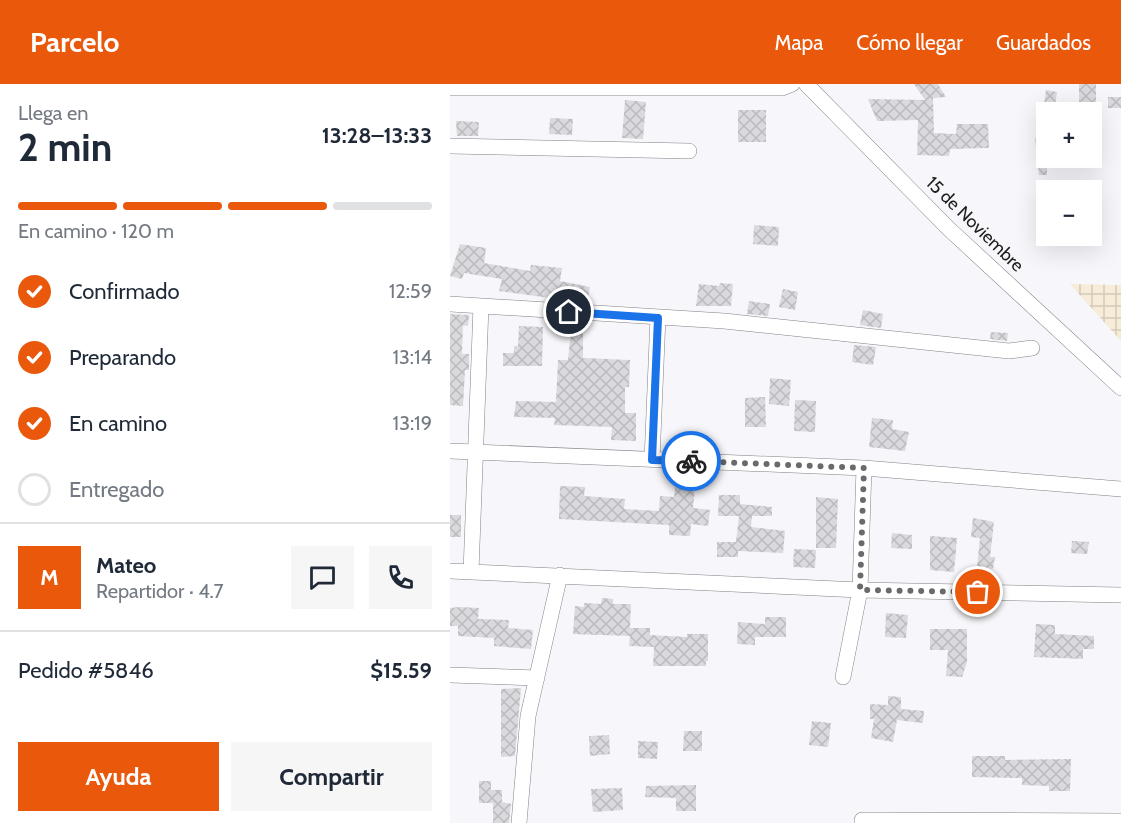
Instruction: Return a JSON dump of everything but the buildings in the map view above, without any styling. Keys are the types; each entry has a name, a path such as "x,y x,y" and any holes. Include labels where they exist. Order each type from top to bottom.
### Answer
{"street":[{"path":"450,88 782,88 792,84"},
{"name":"15 de Noviembre","path":"806,84 948,228 1121,387"},
{"path":"450,146 689,151"},
{"path":"450,304 736,322 1009,351 1032,348"},
{"path":"471,572 481,306"},
{"path":"652,460 658,318"},
{"path":"450,451 864,468 1121,489"},
{"path":"843,677 860,590 864,468"},
{"path":"450,571 860,590 1121,595"},
{"path":"519,823 528,716 561,575"},
{"path":"450,675 537,678"},
{"path":"862,823 862,820 1121,820"}],"shaded area":[{"path":"1070,284 1121,285 1121,341"}],"way so far":[{"path":"691,461 864,468 860,590 978,592"}],"route":[{"path":"569,312 658,318 652,460 691,461"}]}
